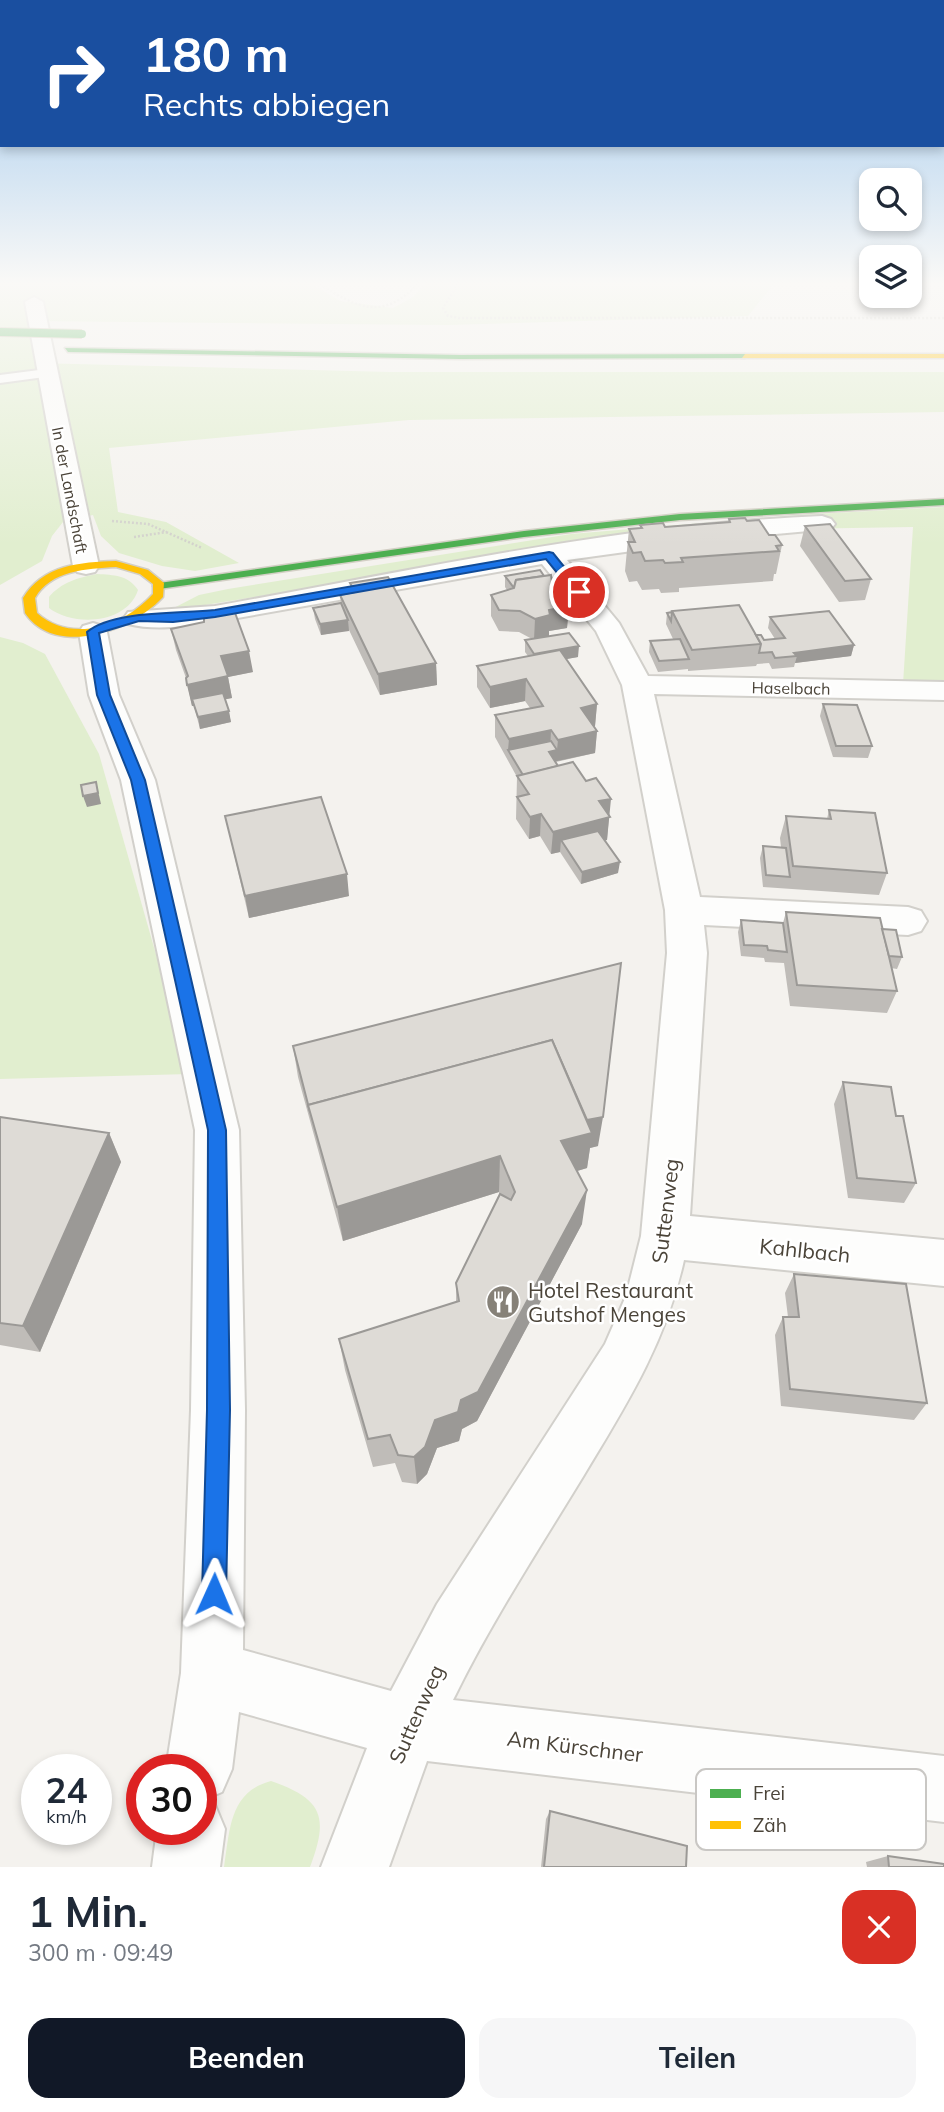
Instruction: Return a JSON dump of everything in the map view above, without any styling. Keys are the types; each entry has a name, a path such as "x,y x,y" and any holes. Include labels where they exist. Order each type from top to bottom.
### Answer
{"main road":[{"path":"157,607 150,574 117,564 86,566 53,576 37,586 20,610 41,625 73,632 93,632 157,607 537,532 693,516 944,502"}],"street":[{"name":"In der Landschaft","path":"47,373 86,566"},
{"path":"157,607 215,614 649,539 785,524 822,524"},
{"name":"Suttenweg","path":"355,1867 407,1727 458,1625 623,1362 651,1297 666,1236 687,953 684,910 637,685 610,629 549,555"},
{"path":"93,632 103,695 138,780 217,1130 218,1410 212,1673 201,1754"},
{"name":"Haselbach","path":"637,685 944,691"},
{"path":"684,910 908,921"},
{"name":"Kahlbach","path":"666,1236 944,1263"},
{"name":"Am Kürschner","path":"212,1673 407,1727 771,1769"},
{"name":"Am Kürschner","path":"926,1787 944,1789"},
{"path":"186,1867 189,1845"}],"lane":[{"path":"0,379 47,373"}],"path":[{"path":"77,526 134,519 167,532"}],"green space":[{"path":"0,371 944,372 944,412 409,420 109,448 118,512 166,522 239,563 195,571 162,566 119,553 101,536 93,515 63,522 52,536 42,561 0,585"},
{"path":"944,507 944,685 903,684 913,527 668,531 587,538 533,552 168,611 199,595 228,589 571,534 797,515"},
{"path":"97,574 125,579 138,590 123,610 112,616 85,620 60,614 49,608 49,597 59,588 76,579"},
{"path":"0,637 23,643 45,654 99,754 190,1074 0,1079"},
{"path":"271,1781 302,1795 317,1812 319,1835 310,1867 224,1867 230,1826 239,1803 257,1786"}],"building":[{"path":"745,518 747,521 759,520 769,535 775,535 782,545 776,546 779,551 681,558 683,562 665,563 663,560 645,561 641,552 633,553 628,542 635,542 629,529 642,528 640,525 663,523 665,527 730,522 729,519"},
{"path":"830,524 871,579 845,581 805,526"},
{"path":"540,570 544,576 516,580 514,588 505,576"},
{"path":"551,575 554,599 568,601 569,606 549,610 550,615 535,619 520,611 499,610 491,595 514,588 516,580"},
{"path":"388,577 436,663 378,674 340,595 355,592 350,583"},
{"path":"341,603 348,620 320,624 313,608"},
{"path":"739,605 761,644 692,650 672,611"},
{"path":"234,610 249,651 221,656 228,676 187,685 188,676 171,629 204,622 204,617"},
{"path":"829,611 854,645 775,658 772,652 759,653 761,644 756,635 761,635 764,640 785,638 770,617"},
{"path":"569,633 579,646 534,654 525,640"},
{"path":"680,639 689,659 659,661 650,641"},
{"path":"560,650 597,704 581,708 597,731 558,740 551,730 509,739 495,715 543,706 526,679 490,687 477,666"},
{"path":"223,693 229,711 198,717 192,699"},
{"path":"823,704 857,705 872,746 836,746"},
{"path":"551,741 557,750 549,752 558,766 523,775 508,750"},
{"path":"573,762 586,781 596,778 611,799 599,801 610,817 553,832 541,814 530,817 517,797 529,794 517,776"},
{"path":"96,782 98,793 83,796 81,785"},
{"path":"321,797 347,874 245,896 225,816"},
{"path":"829,810 875,813 887,873 793,866 786,816 831,819"},
{"path":"598,831 620,862 582,872 561,840"},
{"path":"763,846 786,848 790,877 766,875"},
{"path":"786,912 880,918 897,991 797,985"},
{"path":"741,920 783,923 787,952 768,950 767,946 744,945"},
{"path":"882,929 896,930 902,957 889,956"},
{"path":"621,963 603,1117 587,1120 552,1040 308,1105 293,1046"},
{"path":"552,1040 592,1133 561,1141 587,1190 478,1392 461,1400 458,1412 435,1420 425,1447 414,1457 398,1455 390,1435 368,1439 339,1339 459,1301 456,1283 500,1194 511,1200 515,1192 500,1156 337,1207 308,1105"},
{"path":"843,1082 891,1087 896,1116 903,1116 916,1183 857,1178"},
{"path":"0,1117 109,1133 23,1326 0,1323"},
{"path":"794,1274 906,1284 927,1403 790,1389 783,1317 799,1317"},
{"path":"550,1811 687,1846 686,1867 544,1867"},
{"path":"888,1856 944,1864 944,1867 889,1867"}],"traffic: fast":[{"path":"159,586 524,534 680,517 944,502"}],"traffic: slow":[{"path":"116,564 144,572 158,583 159,595 135,616 100,630 81,633 47,627 31,613 29,598 44,580 80,567 116,564"}],"place":[{"name":"Hotel Restaurant Gutshof Menges","path":"503,1302"}],"route":[{"path":"214,1594 218,1410 217,1130 138,780 103,695 93,632 138,618 215,614 549,555 579,592"}]}
